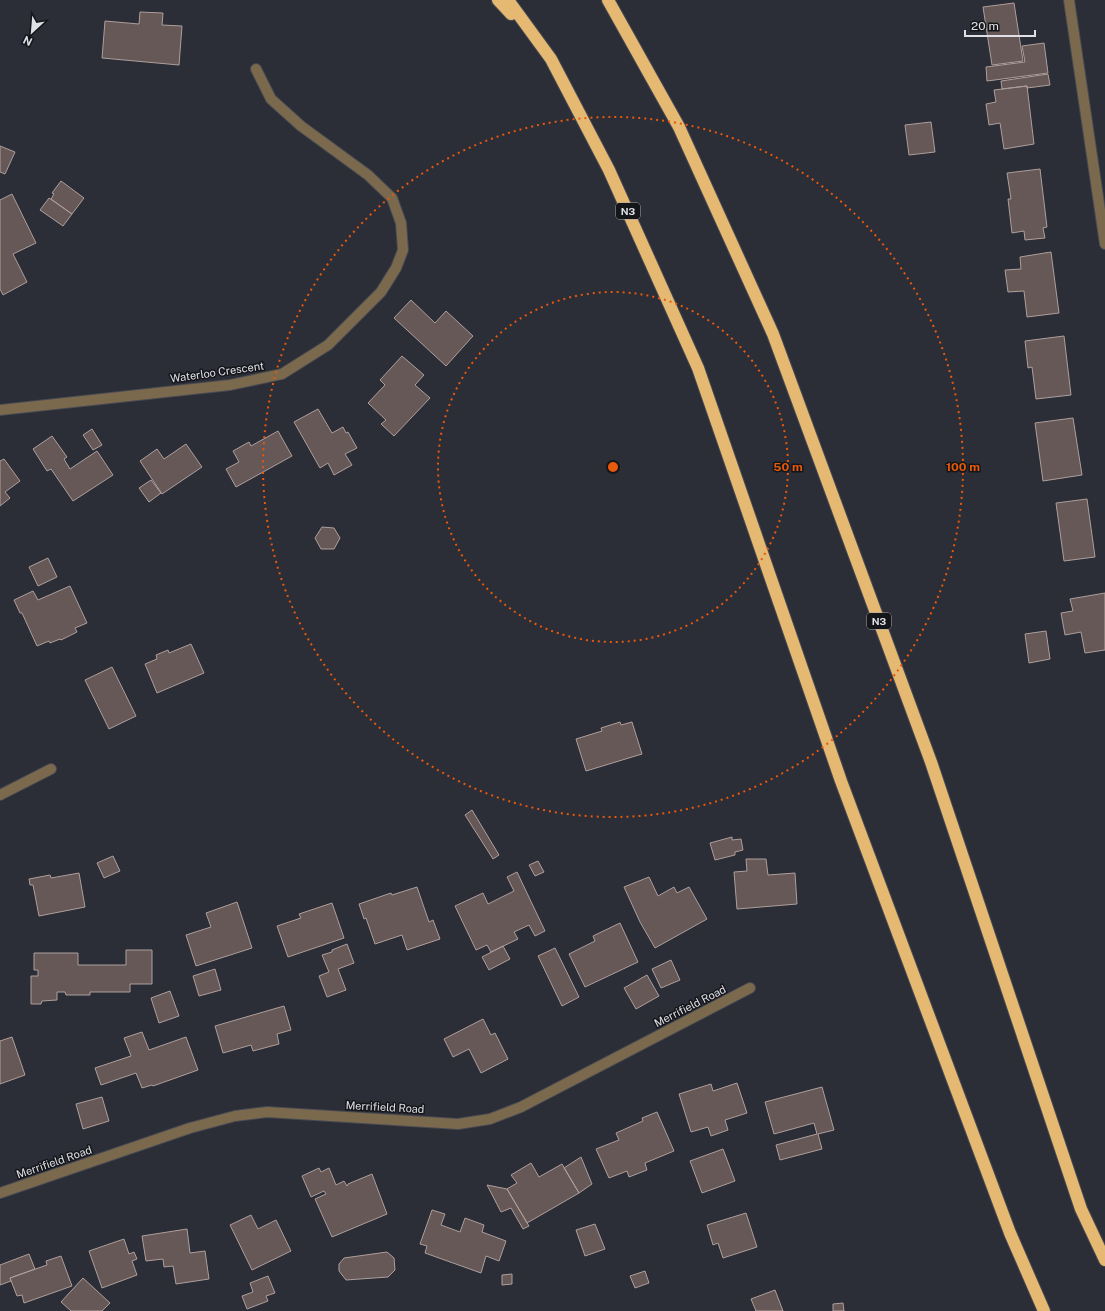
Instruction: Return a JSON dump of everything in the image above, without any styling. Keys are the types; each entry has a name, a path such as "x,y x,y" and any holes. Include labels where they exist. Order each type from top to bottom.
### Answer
{"highway":[{"path":"498,0 551,59"},
{"name":"N3","path":"508,0 551,59 609,170 698,368 841,781 1010,1233 1044,1311"},
{"name":"N3","path":"608,0 679,127 773,334 931,762 1081,1209 1105,1260"}],"street":[{"path":"1069,0 1105,244"},
{"name":"Waterloo Crescent","path":"0,410 230,385 282,374 328,345 381,292 396,268 403,250 401,223 392,198 368,174 301,126 272,99 256,69"},
{"path":"0,795 51,768"},
{"name":"Merrifield Road","path":"0,1193 190,1128 235,1116 266,1112 458,1124 490,1118 521,1107 750,988"}],"building":[{"path":"1014,3 1023,61 992,65 983,7"},
{"path":"140,12 163,13 162,25 182,26 179,65 102,58 105,21 139,24"},
{"path":"1044,43 1048,73 987,81 986,67 1025,62 1022,46"},
{"path":"1048,74 1050,85 1002,89 1001,81"},
{"path":"1027,86 1034,144 1004,149 1000,123 989,125 986,104 996,102 994,90"},
{"path":"931,122 935,152 909,155 905,125"},
{"path":"0,146 15,152 5,174 0,172"},
{"path":"1040,169 1047,227 1043,228 1045,238 1025,240 1024,231 1012,233 1008,199 1011,199 1007,173"},
{"path":"61,181 84,198 72,214 51,199 54,194 52,193"},
{"path":"12,194 36,243 13,254 27,282 3,295 0,289 0,200"},
{"path":"49,198 72,214 63,226 40,210"},
{"path":"1051,252 1059,313 1027,317 1024,291 1008,292 1005,270 1021,269 1020,257"},
{"path":"411,300 435,323 446,311 473,336 446,366 394,318"},
{"path":"1064,336 1071,395 1036,399 1032,367 1028,368 1025,341"},
{"path":"402,356 424,375 415,385 430,398 394,436 381,424 386,420 368,403 385,385 380,380"},
{"path":"318,409 332,433 343,427 346,433 348,432 357,448 345,454 352,465 334,475 328,463 320,468 294,422"},
{"path":"1073,418 1082,475 1043,481 1035,423"},
{"path":"92,429 102,445 93,450 83,435"},
{"path":"278,431 292,456 236,487 226,469 239,462 233,451 249,442 251,446"},
{"path":"52,436 67,457 64,459 70,469 97,451 113,475 73,501 51,469 47,471 33,449"},
{"path":"186,444 202,467 162,494 140,461 157,449 164,459"},
{"path":"4,459 20,481 5,492 10,498 0,506 0,461"},
{"path":"151,480 161,493 149,502 139,488"},
{"path":"1087,499 1095,557 1064,561 1056,503"},
{"path":"322,527 334,528 340,538 334,549 321,549 315,538"},
{"path":"48,558 57,577 38,586 29,567"},
{"path":"70,586 87,623 75,628 77,632 61,640 60,639 50,643 49,641 37,646 22,613 20,613 14,600 33,591 38,600"},
{"path":"1105,593 1105,650 1085,653 1081,632 1065,635 1061,613 1073,611 1070,599"},
{"path":"1046,631 1050,659 1029,663 1025,634"},
{"path":"191,644 204,673 157,693 145,664 157,659 156,655 168,650 169,653"},
{"path":"112,667 136,716 109,729 85,680"},
{"path":"620,722 621,725 632,722 642,754 586,771 576,739 602,731 601,728"},
{"path":"472,810 499,855 493,859 465,815"},
{"path":"732,837 732,840 741,839 743,850 735,852 735,855 715,860 710,843"},
{"path":"113,856 120,871 104,878 97,863"},
{"path":"746,859 766,859 768,875 795,873 797,904 737,909 734,872 747,871"},
{"path":"538,861 544,872 535,876 529,865"},
{"path":"517,872 545,931 535,936 529,925 514,932 518,939 491,952 487,945 476,950 455,906 483,893 488,904 514,891 507,877"},
{"path":"79,873 85,907 39,916 33,885 30,885 29,879 50,875 51,878"},
{"path":"649,877 658,896 674,887 677,893 689,887 707,919 655,948 640,922 624,887"},
{"path":"417,887 429,922 433,920 440,939 407,950 402,935 375,944 366,918 364,919 359,904 391,893 392,895"},
{"path":"237,902 252,948 196,966 186,935 211,927 206,913"},
{"path":"332,903 344,938 288,957 277,926 301,918 299,914"},
{"path":"620,923 638,962 585,987 569,954 595,941 593,936"},
{"path":"347,944 354,963 338,969 346,990 327,997 319,976 329,972 322,955 332,952 332,950"},
{"path":"503,946 510,959 489,970 482,957"},
{"path":"555,948 579,997 562,1006 538,956"},
{"path":"126,950 152,950 152,984 130,984 130,992 90,992 90,995 66,995 65,992 57,992 57,1000 42,1001 41,1004 31,1004 31,976 38,976 38,970 34,970 34,953 78,953 78,965 126,965"},
{"path":"671,960 680,980 661,988 652,969"},
{"path":"215,969 221,990 199,996 193,976"},
{"path":"647,975 659,996 636,1009 624,988"},
{"path":"170,991 179,1016 159,1023 151,998"},
{"path":"284,1006 291,1030 277,1034 279,1044 253,1051 251,1045 223,1053 215,1026"},
{"path":"483,1019 491,1035 495,1033 508,1059 481,1073 469,1049 453,1057 444,1039"},
{"path":"142,1032 149,1050 186,1037 198,1070 153,1086 142,1088 136,1073 101,1085 95,1068 131,1056 124,1038"},
{"path":"12,1037 25,1075 0,1084 0,1041"},
{"path":"737,1083 747,1113 725,1120 728,1130 711,1136 708,1127 691,1132 679,1094 711,1084 713,1091"},
{"path":"822,1087 834,1130 818,1134 822,1149 780,1160 776,1145 817,1134 814,1123 774,1134 765,1102"},
{"path":"102,1097 109,1121 83,1129 76,1104"},
{"path":"657,1112 674,1151 645,1163 647,1170 629,1177 627,1171 609,1178 596,1149 619,1140 616,1133 643,1121 642,1118"},
{"path":"723,1149 735,1181 702,1193 690,1161"},
{"path":"581,1157 592,1184 579,1193 564,1168"},
{"path":"531,1163 539,1177 562,1164 579,1193 527,1223 507,1189 517,1183 511,1175"},
{"path":"319,1168 321,1172 329,1168 336,1185 344,1181 347,1186 348,1184 372,1174 387,1214 332,1237 315,1199 326,1194 324,1191 311,1197 302,1176"},
{"path":"487,1185 507,1189 529,1226 523,1229 511,1208 501,1212"},
{"path":"432,1210 445,1214 441,1225 460,1232 465,1218 484,1225 482,1232 506,1241 499,1261 486,1256 481,1273 425,1253 427,1246 420,1244"},
{"path":"746,1213 757,1247 723,1258 718,1243 713,1245 707,1225"},
{"path":"251,1215 258,1229 276,1220 291,1251 252,1270 230,1225"},
{"path":"595,1224 605,1249 585,1256 576,1230"},
{"path":"187,1229 190,1253 205,1251 209,1279 176,1284 173,1266 164,1267 163,1259 146,1261 142,1236"},
{"path":"124,1239 129,1254 134,1252 137,1259 132,1261 137,1275 102,1288 89,1251"},
{"path":"387,1252 394,1258 395,1270 388,1277 346,1280 339,1271 339,1264 344,1258"},
{"path":"29,1254 35,1269 10,1278 11,1281 0,1285 0,1265"},
{"path":"61,1256 72,1286 24,1303 22,1295 17,1296 10,1278 47,1265 46,1261"},
{"path":"645,1271 649,1283 635,1288 630,1276"},
{"path":"512,1274 512,1284 502,1285 502,1275"},
{"path":"268,1276 275,1293 266,1296 268,1301 247,1309 242,1296 253,1292 250,1283"},
{"path":"83,1278 110,1303 102,1311 71,1311 61,1302"},
{"path":"775,1290 783,1311 756,1311 751,1299"},
{"path":"843,1303 844,1311 833,1311 833,1304"}]}
